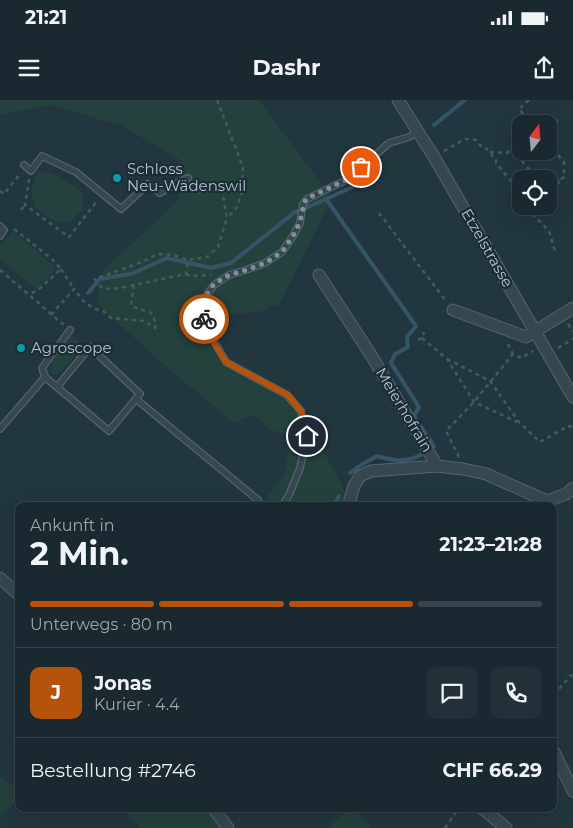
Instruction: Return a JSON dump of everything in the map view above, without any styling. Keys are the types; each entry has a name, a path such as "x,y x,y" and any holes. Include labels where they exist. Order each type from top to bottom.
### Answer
{"street":[{"name":"Etzelstrasse","path":"398,100 434,157 573,397"},
{"name":"Meierhofrain","path":"319,275 371,355 437,466"},
{"path":"453,310 526,336 536,332 573,308"},
{"name":"Meierhofrain","path":"350,502 354,486 360,476 371,471 437,466 486,474 548,501 566,494 573,488"},
{"path":"0,578 15,591"},
{"path":"557,758 573,791"},
{"path":"216,812 228,828"},
{"path":"487,812 506,828"}],"lane":[{"path":"285,502 300,468 307,436 301,411 288,395 226,362 214,343 202,314 206,296 214,284 229,275 265,263 282,252 300,222 306,199 348,179 389,143 409,137 418,131"},
{"path":"27,168 42,156 76,172 121,209 148,184 160,193 188,178"},
{"path":"0,226 4,230 0,236"},
{"path":"57,388 90,347 140,394 109,431 57,388 45,377 42,368 70,330"},
{"path":"0,429 45,377"},
{"path":"136,399 259,502"}],"path":[{"path":"217,100 243,168 242,192 236,209 227,218"},
{"path":"524,115 519,109 529,100"},
{"path":"558,120 561,117"},
{"path":"434,157 465,139 476,140 496,160 496,164 512,182"},
{"path":"489,152 507,152 511,149 533,176 560,180"},
{"path":"557,184 564,177 564,162 558,156"},
{"path":"0,191 4,194 27,168"},
{"path":"21,210 25,205 27,168"},
{"path":"186,272 122,288 100,286 95,279 128,268 157,254 173,255 188,260 208,257 218,247 227,218 222,190 194,192 198,187"},
{"path":"25,205 69,237 103,194"},
{"path":"379,213 453,310"},
{"path":"534,215 549,231 556,254"},
{"path":"8,224 61,268 85,304 103,311 111,318 145,321 156,328 151,313 131,306 134,285"},
{"path":"186,272 188,260"},
{"path":"28,295 37,291 61,268"},
{"path":"0,270 70,330"},
{"path":"186,272 191,276 229,275"},
{"path":"52,315 74,290"},
{"path":"569,325 573,332"},
{"path":"418,340 422,338 424,332"},
{"path":"422,338 447,359 490,382 519,422 540,442 568,426 573,427"},
{"path":"548,354 573,339"},
{"path":"511,349 513,354 521,358 532,352"},
{"path":"460,457 446,431 474,402 513,354"},
{"path":"447,359 474,402 519,422"},
{"path":"557,691 571,675 573,677"},
{"path":"445,828 456,812"}],"green space":[{"path":"0,100 259,100 332,198 279,305 271,305 263,311 217,316 208,325 204,333 221,362 300,408 343,487 348,502 265,502 286,470 287,442 284,435 277,431 271,431 252,415 234,423 163,364 97,304 102,271 179,200 182,161 122,126 51,105 0,115"},
{"path":"40,171 59,177 81,192 83,197 82,208 72,220 62,223 56,222 36,207 33,202 32,188"},
{"path":"13,231 56,268 37,290 0,259 0,246"},
{"path":"73,336 84,345 59,374 52,375 51,369 54,359"},
{"path":"0,776 15,788 15,801 0,816"},
{"path":"125,812 210,812 222,828 140,828"},
{"path":"345,812 357,812 370,828 328,828"}],"waterway":[{"path":"434,125 465,100"},
{"path":"306,208 364,182"},
{"path":"326,199 416,326 407,337 408,347 395,354 391,363 419,407 414,416 434,446"},
{"path":"88,293 100,279 131,274 167,258 211,268 231,263 298,211"},
{"path":"350,473 377,456 400,460 411,459 422,454"},
{"path":"335,502 339,496"}],"way so far":[{"path":"204,319 202,314 206,296 214,284 229,275 265,263 282,252 300,222 306,199 348,179 361,167"}],"place":[{"name":"Schloss Neu-Wädenswil","path":"117,178"},
{"name":"Agroscope","path":"21,348"}],"route":[{"path":"204,319 214,343 226,362 288,395 301,411 307,436"}]}
